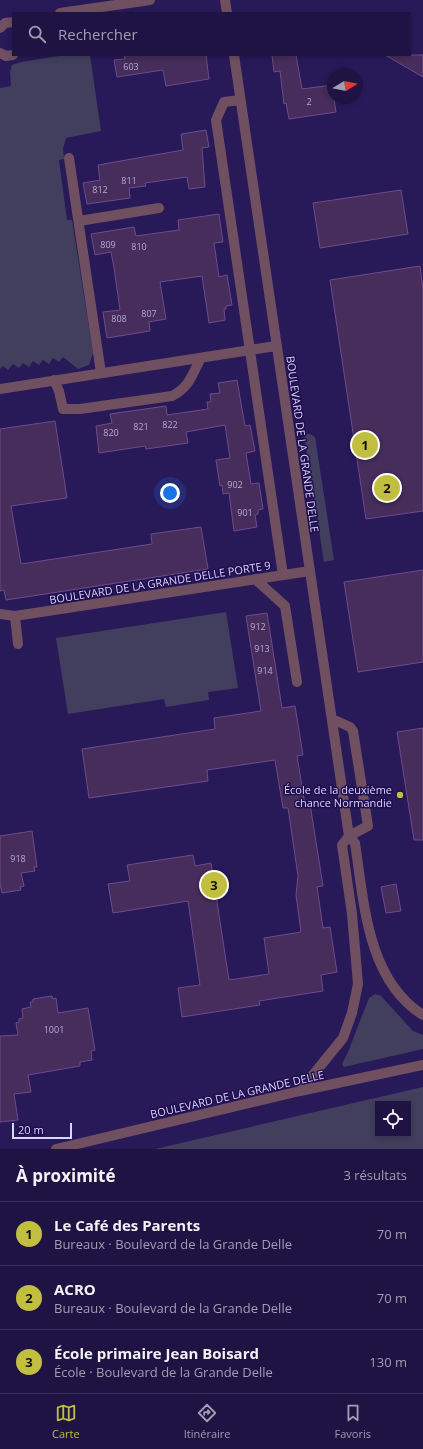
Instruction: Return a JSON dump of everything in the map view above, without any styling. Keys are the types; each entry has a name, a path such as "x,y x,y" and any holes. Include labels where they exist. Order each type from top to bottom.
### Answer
{"street":[{"path":"67,12 150,0"},
{"path":"225,0 227,12"},
{"path":"0,28 4,23 12,22"},
{"path":"0,53 6,56 12,54"},
{"name":"BOULEVARD DE LA GRANDE DELLE","path":"234,56 349,836"},
{"path":"240,100 224,102 216,120 282,575"},
{"path":"69,158 102,373"},
{"path":"79,221 159,208"},
{"path":"0,389 276,346"},
{"path":"54,380 60,391 63,409 80,409 172,396 181,391 191,378 201,358"},
{"name":"BOULEVARD DE LA GRANDE DELLE PORTE 9","path":"0,614 15,616 310,571"},
{"path":"255,579 285,606 297,682"},
{"path":"15,616 18,644"},
{"path":"300,1091 344,1038 352,1013 358,984 352,914 342,844 349,836 368,826 353,731 350,727 332,719"},
{"path":"349,836 354,843 368,924 382,969 396,992 423,1015"},
{"name":"BOULEVARD DE LA GRANDE DELLE","path":"56,1149 300,1091 423,1065"}],"shaded area":[{"path":"59,56 90,56 101,131 66,138 63,149 64,159 59,160 67,220 72,220 93,353 89,365 78,369 63,357 59,362 53,358 49,364 43,360 39,365 33,361 29,367 23,363 19,368 13,364 8,370 3,366 0,369 0,88 11,86 10,72 12,65 21,62"},
{"path":"304,434 310,434 315,437 334,560 324,562"},
{"path":"226,612 238,688 208,692 209,700 166,707 164,699 68,714 56,638"},
{"path":"375,994 381,996 413,1031 423,1035 423,1049 344,1067 342,1064 369,998"},
{"path":"423,1087 423,1149 155,1149"}],"building":[{"path":"423,55 423,77 387,56"},
{"path":"124,56 206,56 209,79 166,86 163,70 117,77 114,60 125,59"},
{"path":"272,56 296,56 302,89 327,86 327,104 335,104 336,112 289,119 286,103 284,104 280,71 274,72"},
{"path":"206,130 209,147 202,148 205,187 189,189 187,177 145,183 146,186 129,188 130,198 87,204 83,183 100,180 98,165 183,150 181,134"},
{"path":"401,190 408,234 320,248 313,203"},
{"path":"219,214 223,242 214,243 219,277 227,275 232,305 226,306 226,309 224,309 225,320 209,323 202,276 160,282 166,319 149,322 150,331 107,338 103,312 120,310 114,268 111,252 95,255 91,234 134,227 136,236 179,230 178,220"},
{"path":"420,266 423,289 423,511 366,519 330,280"},
{"path":"237,380 245,426 250,425 255,451 246,453 251,484 259,483 263,509 258,510 258,514 255,515 257,527 234,531 229,493 223,494 222,485 220,486 216,460 230,458 225,425 186,432 188,443 146,449 145,446 99,453 96,426 112,423 110,414 166,406 167,415 208,409 207,402 211,402 210,394 220,393 218,383"},
{"path":"55,421 67,498 11,506 21,564 152,544 151,534 201,527 208,569 6,600 4,590 0,591 0,429"},
{"path":"423,570 423,662 358,672 344,582"},
{"path":"267,613 282,708 295,706 303,755 297,756 305,805 310,804 323,886 317,887 323,928 330,927 337,972 321,975 323,991 259,1001 260,1005 182,1017 178,988 200,985 188,901 113,913 108,884 130,881 127,865 193,855 195,866 211,863 229,980 269,974 264,938 301,932 296,895 298,876 288,808 283,808 275,760 207,770 208,781 89,798 82,749 215,729 214,718 261,711 246,616"},
{"path":"423,728 423,840 414,840 397,732"},
{"path":"32,831 37,867 34,867 35,871 21,873 24,886 20,887 21,890 2,893 0,884 0,836"},
{"path":"396,884 401,911 386,913 381,887"},
{"path":"52,996 53,999 56,998 58,1013 88,1008 95,1050 91,1051 92,1060 80,1062 80,1066 28,1075 31,1092 14,1094 18,1120 0,1122 0,1036 18,1035 16,1023 19,1022 19,1019 23,1018 22,1009 31,1007 30,1002 33,1002 33,999"}],"place":[{"name":"Le Café des Parents","path":"365,445"},
{"name":"ACRO","path":"387,488"},
{"name":"École de la deuxième chance Normandie","path":"400,795"},
{"name":"École primaire Jean Boisard","path":"214,885"}]}
